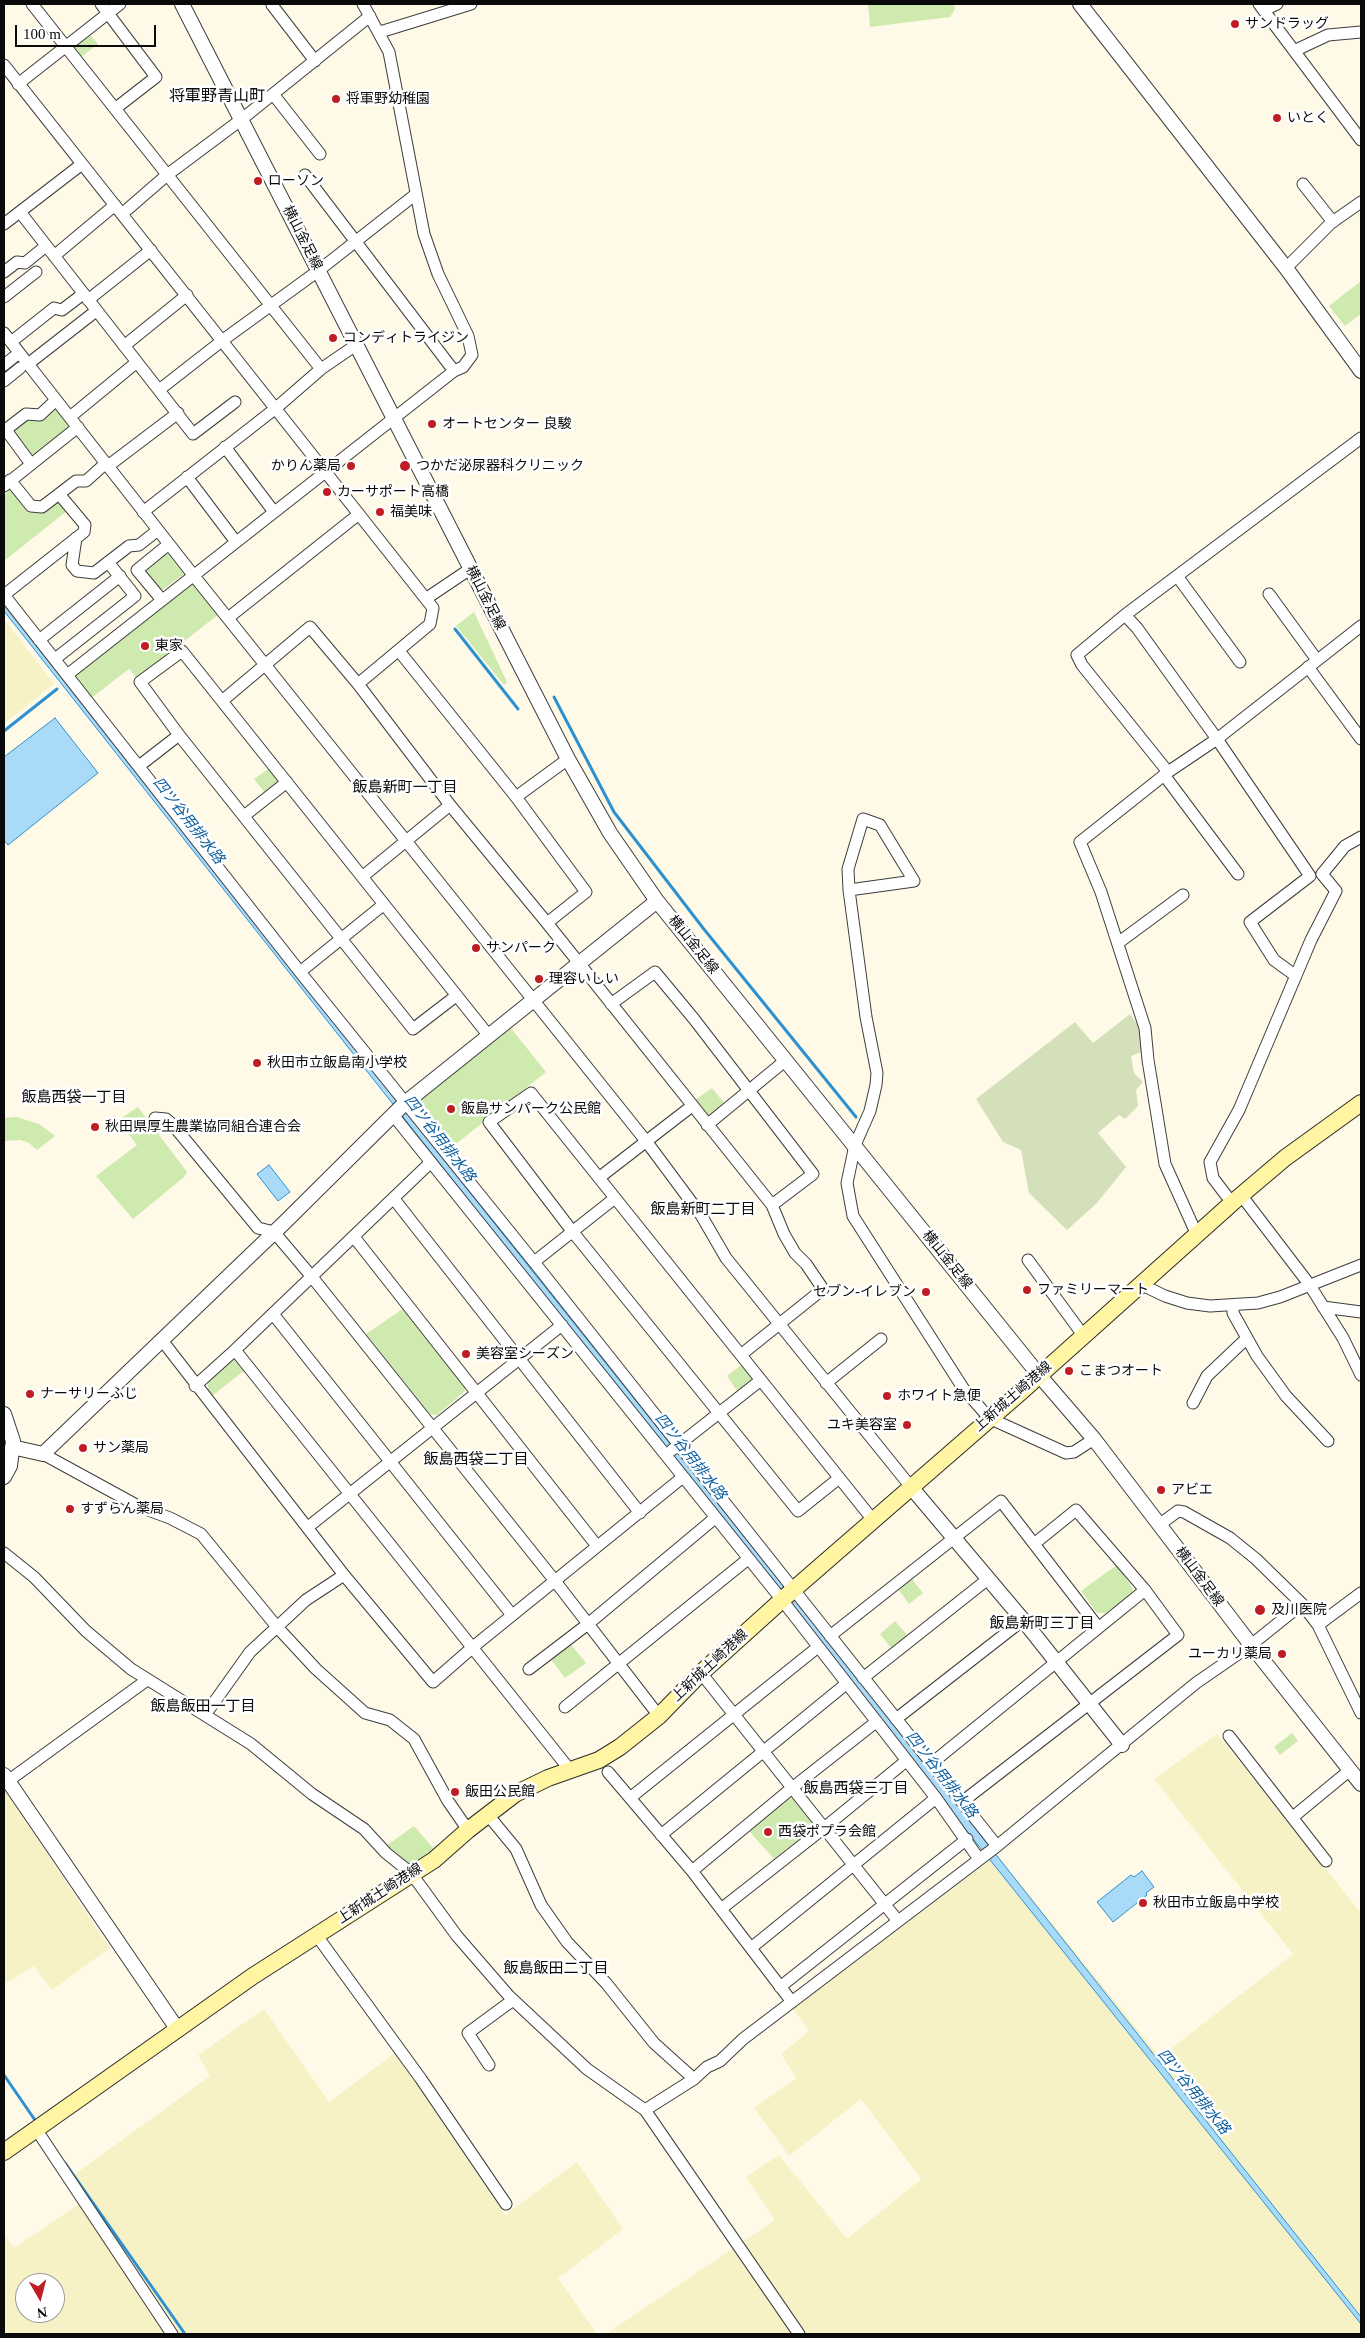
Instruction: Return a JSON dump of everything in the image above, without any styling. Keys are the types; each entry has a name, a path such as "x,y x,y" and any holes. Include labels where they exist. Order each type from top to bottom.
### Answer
{"main road":[{"name":"上新城土崎港線","path":"4,2152 253,1976 434,1860 468,1830 514,1794 599,1760 620,1747 658,1716 701,1673 787,1595 911,1488 1236,1199 1286,1158 1361,1103"}],"street":[{"path":"32,4 321,369"},
{"path":"11,80 67,46 105,8 120,4"},
{"name":"横山金足線","path":"182,4 470,569 597,813 657,901 1039,1375 1094,1439 1251,1645 1361,1784"},
{"path":"272,4 314,61"},
{"path":"67,675 394,417 454,371 463,367 472,355 468,336 438,274 424,234 390,52 363,4"},
{"path":"1080,4 1286,268 1361,371"},
{"path":"1277,4 1261,7 1361,140"},
{"path":"380,32 465,5"},
{"path":"105,8 156,77 116,108"},
{"path":"4,272 17,262 25,263 50,251 118,209 167,175 242,119 370,16"},
{"path":"1294,51 1328,35 1361,32"},
{"path":"4,65 11,80 187,294 433,608 430,624 358,684"},
{"path":"273,94 320,154"},
{"path":"4,224 82,164"},
{"path":"306,175 454,371"},
{"path":"1303,184 1333,222"},
{"path":"159,390 223,340 318,271 416,194"},
{"path":"1286,268 1333,222 1361,202"},
{"path":"20,212 193,434 235,402"},
{"path":"11,342 54,308 62,310 85,297 151,250"},
{"path":"4,297 36,272"},
{"path":"124,346 187,294"},
{"path":"4,381 96,311"},
{"path":"4,333 19,353 24,366 70,417 194,576 646,1141 701,1215 726,1258 911,1488 1023,1620 1122,1744"},
{"path":"144,512 276,408 321,369 356,345"},
{"path":"4,365 19,353"},
{"path":"70,417 138,362"},
{"path":"32,464 5,431 26,414 40,415 56,400"},
{"path":"78,427 7,483 31,506 42,507 76,481 86,481 178,413"},
{"path":"1238,874 1166,774 1082,665 1078,655 1125,615 1361,438"},
{"path":"225,447 274,512"},
{"path":"188,477 236,542"},
{"path":"59,494 85,525 84,532 4,595 300,972 399,1109 432,1162 562,1325 673,1450 683,1477 748,1560 830,1636 864,1678 962,1802 988,1852"},
{"path":"228,618 359,514"},
{"path":"76,538 72,565 77,571 94,573 129,546 139,545 158,530"},
{"path":"162,600 137,570 169,544"},
{"path":"54,659 135,596 108,562"},
{"path":"427,598 470,569"},
{"path":"39,640 120,576"},
{"path":"1177,576 1240,662"},
{"path":"1269,594 1361,739"},
{"path":"1125,615 1137,628 1217,739 1310,876 1250,922 1274,960 1296,976"},
{"path":"102,622 115,637"},
{"path":"1197,1235 1165,1164 1148,1060 1145,1028 1101,892 1080,842 1166,774 1217,739 1361,626"},
{"path":"222,701 310,627 358,684 450,805 547,923 772,1205 784,1234 795,1253 806,1264 823,1289 781,1325 742,1354"},
{"path":"456,996 413,1029 179,735 140,682 182,651 489,1036"},
{"path":"399,651 516,797 586,892 547,923"},
{"path":"140,766 179,735"},
{"path":"516,797 568,759"},
{"path":"244,816 287,782"},
{"path":"362,877 450,805"},
{"path":"849,890 914,881 880,825 863,819 848,869 849,890 866,1017 877,1074 870,1111 855,1145 847,1183 853,1216 963,1388 989,1418 1066,1453 1074,1452 1094,1439"},
{"path":"1361,838 1345,846 1322,874 1336,891 1311,940 1239,1110 1210,1162 1213,1178 1236,1199 1309,1284 1343,1338 1361,1375"},
{"path":"1118,943 1183,895"},
{"path":"43,1454 399,1109 657,901"},
{"path":"300,972 383,905"},
{"path":"611,1004 655,972 813,1174 772,1205"},
{"path":"707,1125 786,1060"},
{"path":"838,1479 798,1511 572,1231 489,1122 531,1093 742,1354 838,1479 873,1520"},
{"path":"600,1177 692,1106"},
{"path":"399,1109 534,1262 673,1450 787,1595 818,1647 846,1684 967,1839 988,1852"},
{"path":"155,1118 166,1119 174,1125 258,1228 274,1232 312,1277 555,1581 658,1716"},
{"path":"195,1386 394,1200 432,1162"},
{"path":"534,1262 616,1198"},
{"path":"394,1200 640,1514"},
{"path":"354,1237 597,1546"},
{"path":"1028,1260 1083,1335"},
{"path":"1140,1284 1165,1296 1187,1303 1210,1306 1258,1303 1361,1265"},
{"path":"1233,1304 1233,1313 1257,1356 1286,1396 1328,1441"},
{"path":"1323,1307 1361,1312"},
{"path":"273,1314 512,1615"},
{"path":"308,1527 348,1493 562,1325"},
{"path":"1193,1403 1207,1376 1247,1338"},
{"path":"161,1339 195,1386 344,1575 432,1682 683,1477"},
{"path":"826,1383 881,1339"},
{"path":"235,1350 570,1770"},
{"path":"673,1450 761,1380"},
{"path":"4,1414 13,1441 10,1466 4,1477"},
{"path":"12,1447 43,1454 140,1507 170,1518 201,1534 277,1627 316,1669 365,1713 390,1720 414,1739 448,1800 468,1830"},
{"path":"830,1636 1001,1501 1098,1627"},
{"path":"962,1802 1178,1635 1145,1590 1076,1510 1034,1544"},
{"path":"1159,1525 1178,1511 1184,1512 1230,1538 1256,1559 1302,1604 1318,1625 1361,1713"},
{"path":"529,1669 588,1624 715,1518"},
{"path":"4,1553 34,1577 86,1631 147,1680 251,1744 312,1794 364,1829 386,1853 411,1873 457,1936 513,2000 587,2070 644,2110 798,2334"},
{"path":"564,1707 619,1665 748,1560"},
{"path":"205,1715 250,1652 306,1600 344,1575"},
{"path":"864,1678 988,1579"},
{"path":"932,1763 1145,1590"},
{"path":"1318,1625 1361,1593"},
{"path":"644,2110 720,2061 743,2040 988,1852 1196,1683 1251,1645 1302,1604"},
{"path":"896,1718 1023,1620"},
{"path":"630,1798 735,1716 818,1647"},
{"path":"701,1673 898,1921"},
{"path":"147,1680 6,1778 178,2030"},
{"path":"661,1835 764,1753 846,1684"},
{"path":"692,1871 792,1788 876,1722"},
{"path":"1229,1736 1326,1861"},
{"path":"721,1909 906,1761"},
{"path":"1292,1817 1350,1770"},
{"path":"608,1772 692,1871 792,2002"},
{"path":"750,1948 936,1798"},
{"path":"488,1815 516,1849 548,1918 567,1942 606,1984 654,2043 694,2079"},
{"path":"780,1987 967,1839"},
{"path":"317,1936 421,2078 506,2204"},
{"path":"488,2065 468,2033 513,2000"},
{"path":"38,2128 172,2334"}],"shaded area":[{"path":"4,619 54,684 4,724"},
{"path":"1217,1734 1361,1913 1361,2334 606,2334 775,2220 746,2177 779,2155 847,2239 921,2179 861,2099 789,2156 754,2108 796,2078 781,2054 809,2031 793,2009 997,1855 1160,2057 1293,1954 1154,1779"},
{"path":"4,1789 110,1948 52,1990 34,1966 4,1984"},
{"path":"264,2009 329,2102 395,2053 505,2215 577,2162 623,2229 558,2278 597,2334 4,2334 4,2234 14,2248 82,2202 67,2180 210,2076 198,2055"}],"green space":[{"path":"868,4 954,4 955,9 950,17 870,27"},
{"path":"88,32 98,44 80,58 73,49 74,43"},
{"path":"1361,281 1361,314 1345,326 1329,306"},
{"path":"55,406 72,427 33,458 11,432 27,419"},
{"path":"11,489 28,511 44,511 59,501 67,511 4,561 4,495"},
{"path":"168,553 184,574 162,590 145,570"},
{"path":"194,582 219,614 137,678 129,669 90,699 72,677"},
{"path":"474,612 507,682 504,685 456,626"},
{"path":"271,767 280,779 279,784 266,794 254,779"},
{"path":"1130,1014 1141,1029 1141,1052 1131,1056 1134,1073 1143,1082 1136,1090 1138,1106 1125,1119 1119,1115 1098,1133 1126,1167 1096,1204 1067,1230 1029,1193 1021,1150 1003,1142 976,1099 1075,1022 1093,1043"},
{"path":"510,1027 546,1072 451,1148 419,1110 416,1101"},
{"path":"712,1088 726,1105 712,1117 707,1116 695,1100"},
{"path":"138,1107 187,1172 184,1177 133,1219 96,1176 137,1145 118,1120"},
{"path":"16,1117 39,1124 55,1136 37,1150 29,1143 20,1140 4,1141 4,1118"},
{"path":"404,1308 464,1385 465,1391 437,1415 430,1414 366,1334"},
{"path":"238,1359 246,1369 212,1396 208,1390 208,1380 231,1360"},
{"path":"744,1363 755,1378 739,1394 727,1376"},
{"path":"1117,1565 1133,1589 1132,1594 1105,1613 1097,1613 1081,1591"},
{"path":"912,1579 923,1593 909,1604 898,1589"},
{"path":"895,1621 908,1636 892,1649 880,1634"},
{"path":"569,1642 586,1663 565,1678 549,1657"},
{"path":"1292,1733 1298,1741 1280,1755 1274,1747"},
{"path":"794,1798 812,1823 813,1828 774,1859 749,1831 788,1799"},
{"path":"414,1826 435,1850 410,1867 386,1846"}],"water":[{"name":"四ツ谷用排水路","path":"4,601 318,1002 840,1657 1361,2317 1361,2324 911,1761 4,611"},
{"path":"55,718 98,773 8,845 4,840 4,757"},
{"path":"269,1165 290,1192 278,1201 257,1174"},
{"path":"1142,1871 1154,1887 1146,1893 1147,1895 1113,1922 1097,1902 1131,1875 1134,1877"}],"waterway":[{"path":"455,629 518,709"},
{"path":"4,731 57,689"},
{"path":"554,697 614,812 703,928 856,1117"},
{"path":"4,2075 37,2123"},
{"path":"65,2163 185,2334"}],"place":[{"name":"サンドラッグ","path":"1235,24"},
{"name":"将軍野幼稚園","path":"336,99"},
{"name":"いとく","path":"1277,118"},
{"name":"ローソン","path":"258,181"},
{"name":"コンディトライジン","path":"333,338"},
{"name":"オートセンター 良駿","path":"432,424"},
{"name":"かりん薬局","path":"351,466"},
{"name":"つかだ泌尿器科クリニック","path":"405,466"},
{"name":"カーサポート高橋","path":"327,492"},
{"name":"福美味","path":"380,512"},
{"name":"東家","path":"145,646"},
{"name":"サンパーク","path":"476,948"},
{"name":"理容いしい","path":"539,979"},
{"name":"秋田市立飯島南小学校","path":"257,1063"},
{"name":"飯島サンパーク公民館","path":"451,1109"},
{"name":"秋田県厚生農業協同組合連合会","path":"95,1127"},
{"name":"ファミリーマート","path":"1027,1290"},
{"name":"セブン-イレブン","path":"926,1292"},
{"name":"美容室シーズン","path":"466,1354"},
{"name":"こまつオート","path":"1069,1371"},
{"name":"ナーサリーふじ","path":"30,1394"},
{"name":"ホワイト急便","path":"887,1396"},
{"name":"ユキ美容室","path":"907,1425"},
{"name":"サン薬局","path":"83,1448"},
{"name":"アビエ","path":"1161,1490"},
{"name":"すずらん薬局","path":"70,1509"},
{"name":"及川医院","path":"1260,1610"},
{"name":"ユーカリ薬局","path":"1282,1654"},
{"name":"飯田公民館","path":"455,1792"},
{"name":"西袋ポプラ会館","path":"768,1832"},
{"name":"秋田市立飯島中学校","path":"1143,1903"}],"district":[{"name":"将軍野青山町","path":"217,97"},
{"name":"飯島新町一丁目","path":"405,788"},
{"name":"飯島西袋一丁目","path":"74,1098"},
{"name":"飯島新町二丁目","path":"703,1210"},
{"name":"飯島西袋二丁目","path":"476,1460"},
{"name":"飯島新町三丁目","path":"1042,1624"},
{"name":"飯島飯田一丁目","path":"203,1707"},
{"name":"飯島西袋三丁目","path":"856,1789"},
{"name":"飯島飯田二丁目","path":"556,1969"}]}
